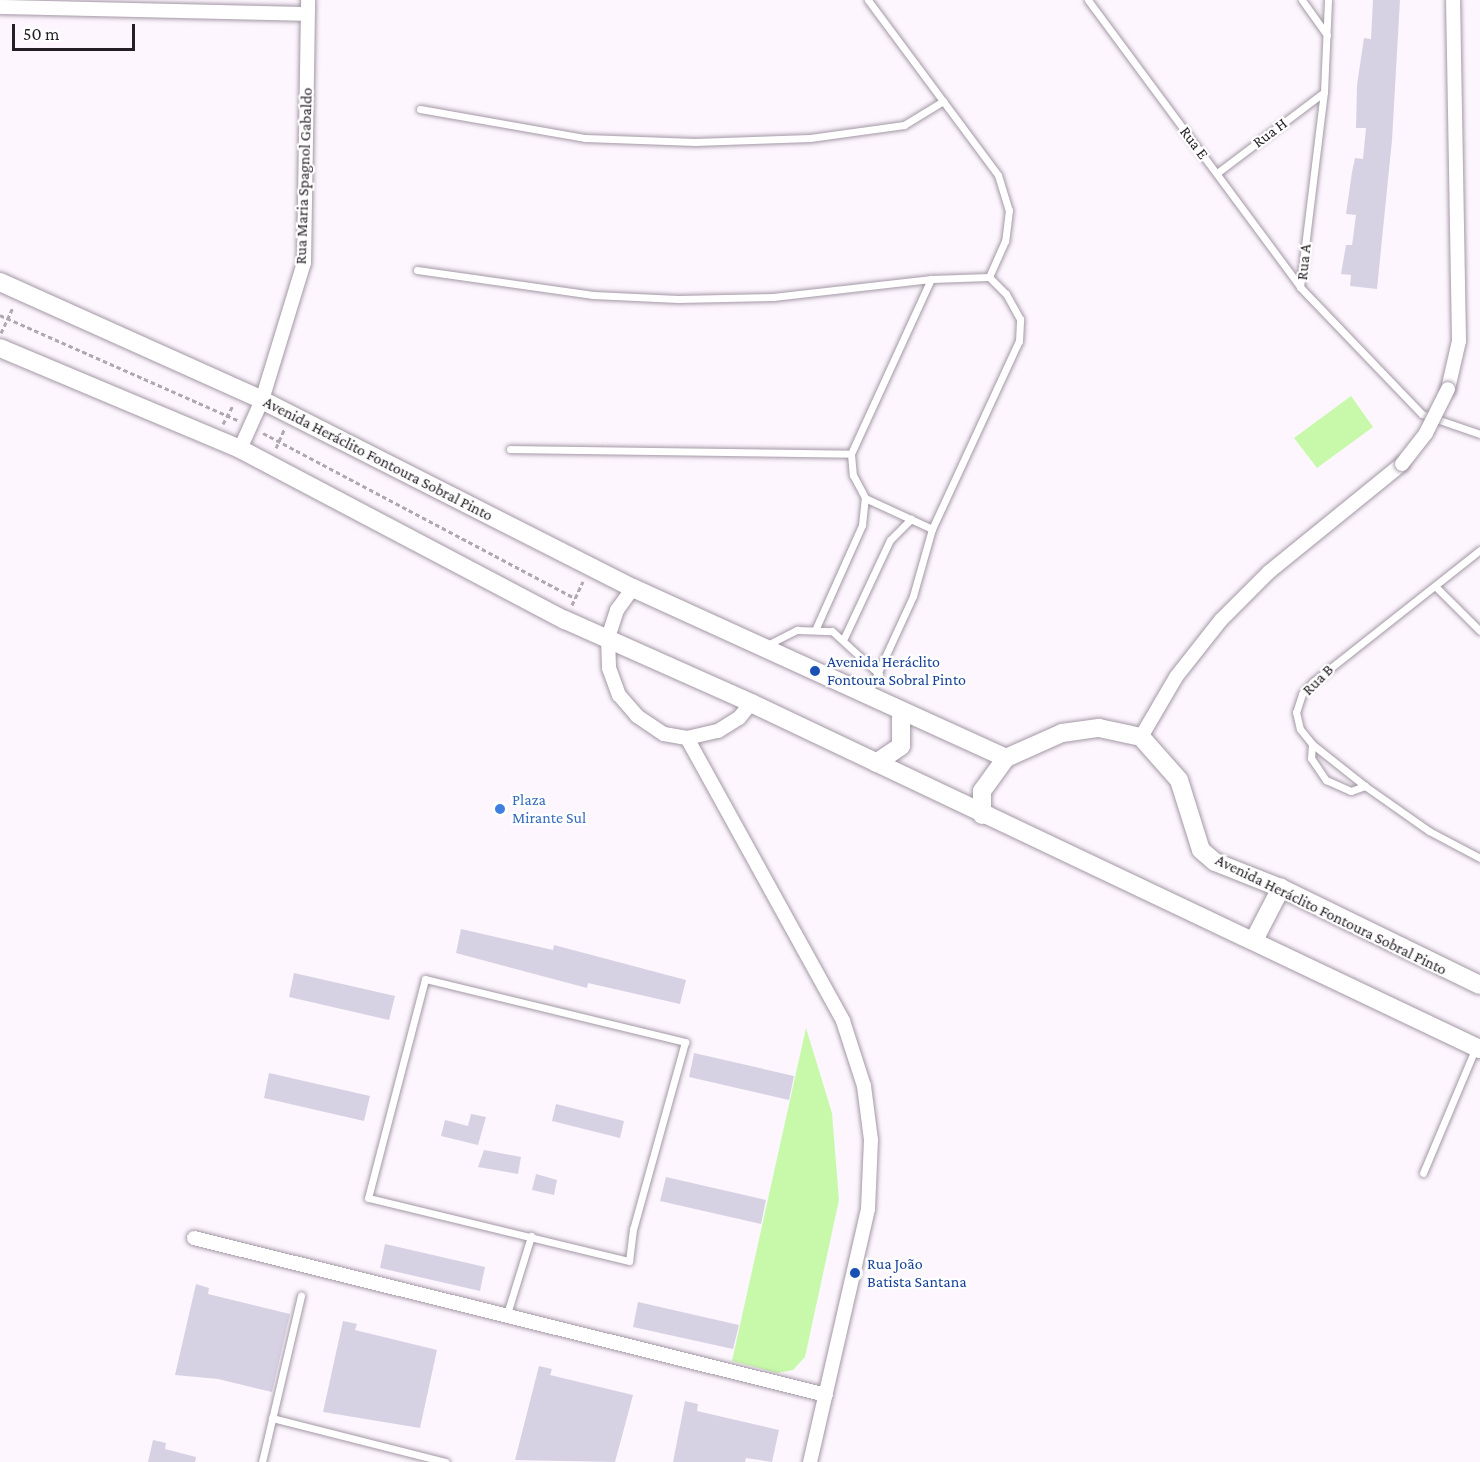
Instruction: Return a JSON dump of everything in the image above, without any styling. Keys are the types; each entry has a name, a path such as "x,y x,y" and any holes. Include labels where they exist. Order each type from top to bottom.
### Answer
{"street":[{"path":"982,815 982,791 1006,758 1062,733 1099,728 1142,737 1176,677 1221,620 1269,572 1401,464 1426,433 1448,389 1459,341 1453,0"},
{"path":"0,7 307,7"},
{"name":"Rua Maria Spagnol Gabaldo","path":"240,449 262,400 304,263 307,7"},
{"name":"Avenida Heráclito Fontoura Sobral Pinto","path":"0,282 262,400 633,588 1006,758"},
{"path":"0,348 240,449 565,620 751,703 982,815 1254,940 1478,1048"},
{"path":"633,588 617,610 608,638 609,668 619,695 664,734 687,738 718,730 739,718 751,703"},
{"path":"876,763 902,746 901,711"},
{"name":"Avenida Heráclito Fontoura Sobral Pinto","path":"1142,737 1179,780 1189,800 1201,850 1215,862 1281,888 1480,985"},
{"path":"687,738 843,1020 864,1086 871,1140 868,1209 810,1462"},
{"path":"1254,940 1281,888"},
{"path":"194,1238 505,1319 826,1395"}],"lane":[{"path":"868,0 998,175 1009,210 1005,241 989,277"},
{"name":"Rua E","path":"1088,0 1300,287"},
{"path":"1302,0 1327,35"},
{"name":"Rua A","path":"1328,0 1324,92 1300,287 1422,414 1480,434"},
{"name":"Rua H","path":"1216,173 1324,92"},
{"path":"420,110 585,138 695,142 810,138 904,125 943,101"},
{"path":"417,270 593,296 678,299 772,297 931,279 989,277 1006,294 1020,319 1019,341 932,529 913,596 879,674 867,695"},
{"path":"816,628 862,525 865,498 853,475 851,454 931,279"},
{"path":"510,448 645,454 851,454"},
{"path":"865,498 932,529"},
{"path":"844,638 890,540 911,519"},
{"name":"Rua B","path":"1480,550 1302,694 1296,712 1300,729 1312,744 1365,786 1429,831 1480,858"},
{"path":"1436,587 1480,632"},
{"path":"762,647 797,630 816,628 844,638 879,674"},
{"path":"1312,744 1311,758 1326,780 1351,791 1365,786"},
{"path":"425,979 685,1042 633,1229 629,1261 531,1236 368,1198 425,979"},
{"path":"1423,1173 1478,1048"},
{"path":"505,1319 531,1236"},
{"path":"262,1462 301,1296"},
{"path":"272,1418 446,1462"}],"path":[{"path":"0,335 20,291"},
{"path":"0,315 250,426 575,598"},
{"path":"216,439 240,390"},
{"path":"269,463 291,415"},
{"path":"565,620 591,566"}],"green space":[{"path":"1351,396 1373,427 1317,468 1294,438"},
{"path":"806,1028 832,1113 839,1200 805,1357 793,1370 777,1373 732,1361"}],"building":[{"path":"1373,0 1400,0 1392,140 1377,289 1350,286 1351,275 1341,274 1346,245 1352,245 1356,215 1346,214 1352,172 1355,158 1363,159 1366,128 1356,128 1357,85 1364,38 1371,39"},
{"path":"461,929 553,950 554,945 686,980 680,1004 588,983 587,988 456,953"},
{"path":"294,973 395,996 389,1020 289,997"},
{"path":"694,1053 794,1076 789,1100 689,1077"},
{"path":"269,1073 370,1096 364,1121 264,1098"},
{"path":"556,1104 624,1121 620,1138 552,1121"},
{"path":"471,1114 486,1117 478,1145 441,1136 445,1120 468,1126"},
{"path":"484,1150 521,1157 518,1174 478,1167"},
{"path":"536,1174 557,1180 554,1195 532,1190"},
{"path":"666,1177 766,1200 761,1224 660,1201"},
{"path":"385,1244 485,1267 480,1291 380,1268"},
{"path":"196,1284 209,1288 208,1294 290,1314 272,1392 218,1379 175,1375"},
{"path":"638,1302 739,1325 733,1349 633,1327"},
{"path":"343,1321 357,1324 355,1330 437,1350 420,1428 323,1412"},
{"path":"539,1366 552,1369 550,1375 633,1395 615,1462 515,1460"},
{"path":"685,1401 698,1404 697,1411 779,1430 772,1462 746,1458 745,1462 673,1462"},
{"path":"153,1440 166,1443 165,1449 196,1457 195,1462 148,1462"}],"place":[{"name":"Avenida Heráclito Fontoura Sobral Pinto","path":"815,671"},
{"name":"Plaza Mirante Sul","path":"500,809"},
{"name":"Rua João Batista Santana","path":"855,1273"}]}
